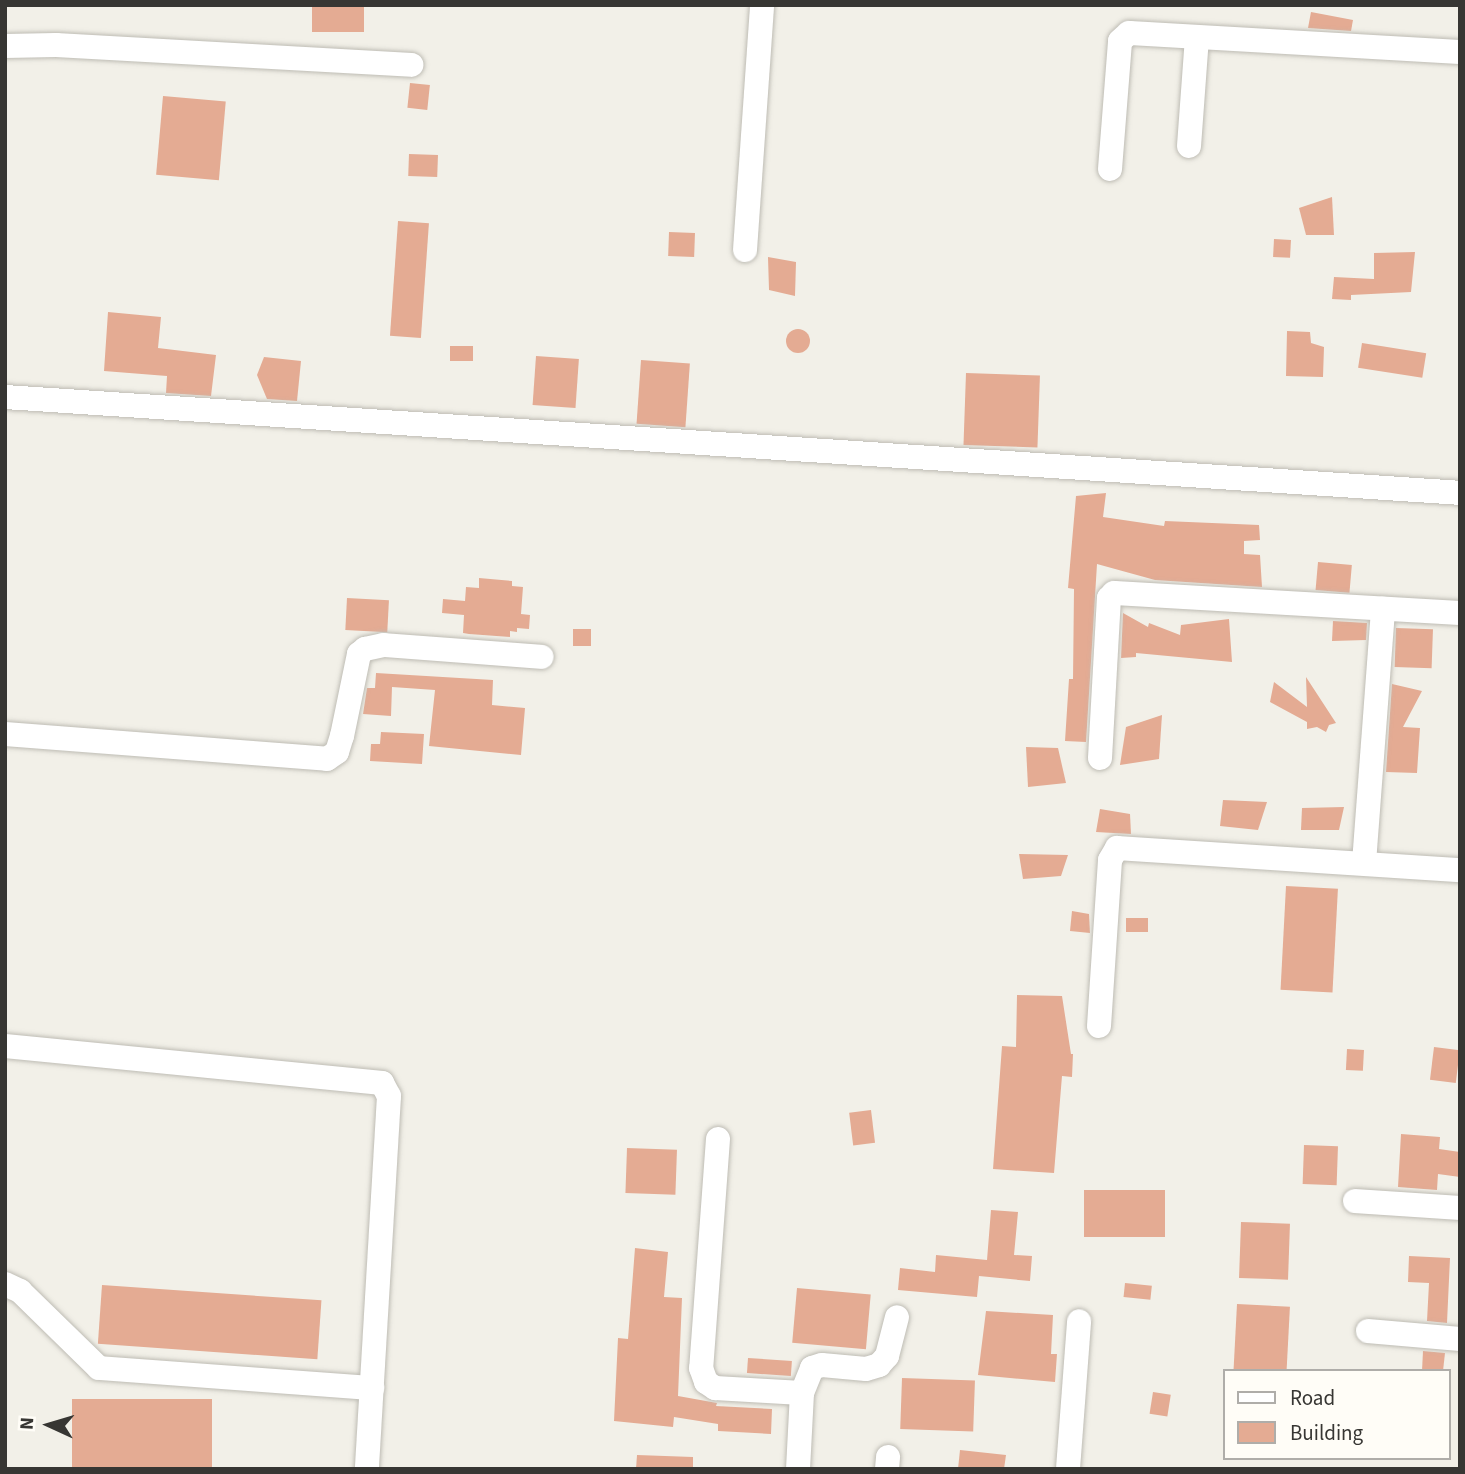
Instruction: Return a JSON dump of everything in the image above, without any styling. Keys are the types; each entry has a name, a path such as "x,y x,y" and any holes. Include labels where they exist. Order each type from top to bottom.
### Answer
{"street":[{"path":"745,250 762,5"},
{"path":"1110,169 1123,36 1129,33 1460,52"},
{"path":"1189,146 1196,37"},
{"path":"5,46 56,45 411,65"},
{"path":"5,397 1460,493"},
{"path":"1100,758 1109,598 1114,593 1460,613"},
{"path":"1364,863 1383,609"},
{"path":"5,734 327,759 337,752 359,654 365,649 384,646 542,657"},
{"path":"1099,1026 1110,860 1117,848 1460,870"},
{"path":"5,1046 382,1083 389,1096 367,1469"},
{"path":"718,1139 701,1368 706,1382 715,1388 802,1393"},
{"path":"1354,1201 1460,1208"},
{"path":"5,1284 20,1291 99,1368 372,1388"},
{"path":"798,1469 802,1393 812,1368 822,1365 866,1369 879,1365 887,1356 897,1317"},
{"path":"1068,1469 1080,1321"},
{"path":"1368,1331 1460,1339"}],"building":[{"path":"312,5 364,5 364,32 312,32"},
{"path":"1311,12 1353,20 1351,31 1308,28"},
{"path":"410,83 430,85 427,110 407,108"},
{"path":"163,96 226,101 219,180 156,175"},
{"path":"409,154 438,155 437,177 408,176"},
{"path":"1332,197 1334,235 1306,235 1299,208"},
{"path":"398,221 429,223 421,338 390,336"},
{"path":"669,232 695,233 694,257 668,256"},
{"path":"1274,239 1291,240 1290,258 1273,257"},
{"path":"1415,252 1411,292 1351,295 1351,300 1332,299 1334,277 1374,279 1374,253"},
{"path":"768,257 796,262 795,296 769,290"},
{"path":"108,312 161,317 158,348 216,355 211,396 166,393 167,376 104,371"},
{"path":"798,329 809,336 810,341 803,352 798,353 787,346 786,341 793,330"},
{"path":"1287,331 1310,332 1311,343 1324,347 1323,377 1286,376"},
{"path":"1362,343 1426,353 1422,378 1358,368"},
{"path":"450,346 473,346 473,361 450,361"},
{"path":"536,356 579,359 575,408 533,405"},
{"path":"264,357 301,361 297,401 267,399 257,375"},
{"path":"641,360 690,363 685,427 637,424"},
{"path":"966,373 1040,376 1037,448 963,445"},
{"path":"1106,493 1103,517 1164,526 1165,521 1259,525 1260,540 1244,541 1244,554 1260,555 1262,587 1155,580 1097,564 1086,742 1065,741 1069,679 1073,679 1074,589 1068,588 1076,496"},
{"path":"1318,562 1352,565 1349,593 1316,590"},
{"path":"479,578 512,581 512,586 523,587 521,614 530,615 529,629 517,628 517,632 510,631 510,637 463,633 464,615 442,613 443,599 465,601 466,587 479,588"},
{"path":"347,598 389,600 387,632 345,630"},
{"path":"1123,613 1148,627 1149,623 1180,635 1181,625 1229,619 1232,662 1136,653 1136,657 1121,658"},
{"path":"1333,621 1367,623 1366,640 1332,641"},
{"path":"1396,628 1433,629 1432,668 1395,667"},
{"path":"573,629 591,629 591,646 573,646"},
{"path":"376,673 493,680 492,705 525,708 521,755 429,746 435,690 392,687 391,716 363,714 367,688 375,688"},
{"path":"1306,677 1336,723 1329,725 1326,732 1317,727 1307,729 1307,722 1270,702 1274,682 1307,707"},
{"path":"1392,684 1422,691 1403,727 1420,728 1417,773 1386,772"},
{"path":"1162,715 1159,759 1120,765 1126,727"},
{"path":"381,732 424,734 422,764 370,761 371,744 380,744"},
{"path":"1026,747 1058,748 1066,783 1028,787"},
{"path":"1223,800 1267,802 1258,830 1220,826"},
{"path":"1344,807 1339,830 1301,830 1302,808"},
{"path":"1100,809 1130,814 1131,834 1096,832"},
{"path":"1019,854 1068,855 1061,876 1023,879"},
{"path":"1286,886 1338,889 1332,993 1281,990"},
{"path":"1072,911 1089,914 1090,933 1070,931"},
{"path":"1126,918 1148,918 1148,932 1126,932"},
{"path":"1017,995 1062,996 1073,1054 1072,1077 1062,1076 1054,1173 993,1169 1002,1046 1016,1047"},
{"path":"1434,1047 1460,1050 1456,1083 1430,1080"},
{"path":"1347,1049 1364,1050 1363,1071 1346,1070"},
{"path":"871,1110 875,1143 853,1145 849,1113"},
{"path":"1401,1134 1440,1137 1439,1149 1460,1152 1460,1177 1438,1174 1437,1190 1398,1187"},
{"path":"1304,1145 1338,1146 1337,1185 1303,1184"},
{"path":"627,1148 677,1150 675,1195 625,1193"},
{"path":"1084,1190 1165,1190 1165,1237 1084,1237"},
{"path":"991,1210 1018,1212 1014,1255 1032,1256 1030,1281 979,1276 977,1297 898,1290 900,1268 935,1272 936,1255 987,1260"},
{"path":"1241,1222 1290,1224 1288,1280 1239,1278"},
{"path":"635,1248 668,1252 664,1297 682,1298 678,1396 717,1403 716,1406 772,1409 771,1434 718,1431 718,1424 674,1417 673,1427 614,1421 618,1338 628,1339"},
{"path":"1409,1256 1450,1258 1447,1323 1427,1321 1429,1283 1408,1282"},
{"path":"1125,1283 1152,1286 1150,1300 1124,1297"},
{"path":"102,1285 321,1300 317,1359 98,1344"},
{"path":"797,1288 871,1294 866,1349 792,1343"},
{"path":"1237,1304 1290,1307 1287,1369 1234,1369"},
{"path":"986,1311 1053,1315 1051,1354 1057,1354 1055,1382 978,1375"},
{"path":"1423,1351 1445,1353 1443,1369 1422,1369"},
{"path":"748,1358 792,1361 791,1376 747,1373"},
{"path":"902,1378 975,1381 973,1432 900,1429"},
{"path":"1153,1392 1171,1395 1167,1417 1150,1414"},
{"path":"72,1399 212,1399 212,1469 72,1469"},
{"path":"960,1450 1006,1455 1004,1469 958,1469"},
{"path":"637,1455 693,1457 693,1469 636,1469"}]}
